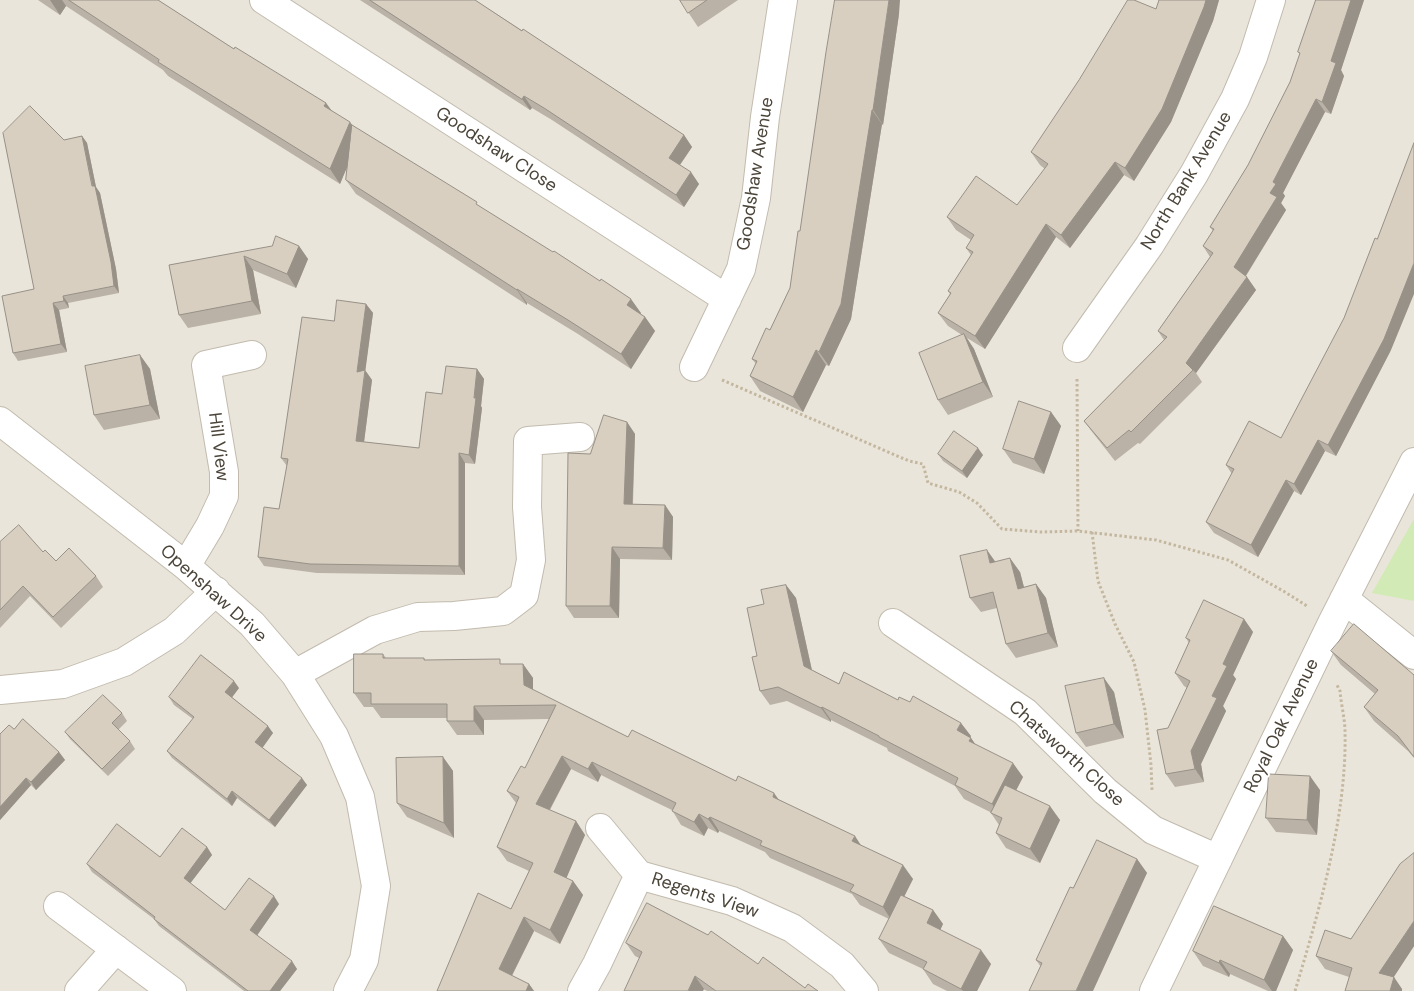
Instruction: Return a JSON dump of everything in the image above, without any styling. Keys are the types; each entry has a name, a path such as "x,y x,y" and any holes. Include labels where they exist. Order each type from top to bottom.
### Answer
{"street":[{"name":"Goodshaw Close","path":"264,0 727,299"},
{"name":"Goodshaw Avenue","path":"694,368 740,269 756,198 765,116 783,0"},
{"name":"North Bank Avenue","path":"1077,348 1149,246 1194,174 1235,99 1253,57 1271,0"},
{"name":"Hill View","path":"186,566 210,526 224,496 224,472 206,365 252,355"},
{"name":"Openshaw Drive","path":"0,421 186,566 252,624 295,674 334,736 360,798 376,886 364,960 348,991"},
{"path":"295,674 375,630 418,617 454,616 502,610 524,595 531,560 527,507 528,441 580,437"},
{"name":"Royal Oak Avenue","path":"1154,991 1338,611 1414,462"},
{"path":"0,690 63,684 124,662 174,631 216,592"},
{"path":"1338,611 1414,654"},
{"name":"Chatsworth Close","path":"893,623 1025,712 1105,791 1152,830 1218,860"},
{"name":"Regents View","path":"600,828 639,875 732,901 792,928 842,965 864,991"},
{"name":"Regents View","path":"582,991 597,964 639,875"},
{"path":"58,906 172,991"},
{"path":"79,991 116,949"}],"path":[{"path":"1077,348 1078,530"},
{"path":"694,368 900,457 923,464 928,484 958,492 977,503 1002,529 1041,532 1078,530 1156,540 1228,560 1285,592 1338,611"},
{"path":"1092,532 1098,581 1114,624 1134,662 1145,710 1151,765 1152,830"},
{"path":"1295,991 1326,874 1344,777 1345,730 1340,691 1318,652"}],"shaded area":[{"path":"0,0 1414,0 1414,991 0,991"}],"green space":[{"path":"1414,519 1414,601 1372,593"}],"building":[{"path":"69,0 158,0 234,49 235,47 326,103 324,106 350,122 330,169 158,62 159,60"},
{"path":"370,0 475,0 522,31 523,29 684,135 669,158 691,172 676,195 544,108 524,96 522,99"},
{"path":"680,0 707,0 688,13"},
{"path":"835,0 889,0 841,304 819,352 816,350 793,397 750,376 757,361 752,359 766,328 770,330 790,288"},
{"path":"1128,0 1134,0 1156,9 1159,0 1206,0 1162,109 1125,168 1115,162 1061,235 1046,224 975,336 938,313 951,293 948,291 973,252 966,248 974,235 947,217 976,176 1017,205 1048,164 1031,152 1079,80"},
{"path":"1316,0 1351,0 1331,61 1336,63 1322,102 1316,99 1273,182 1276,184 1270,193 1277,197 1234,267 1247,277 1186,363 1193,370 1131,432 1129,430 1107,448 1084,421 1167,337 1158,331 1213,253 1203,246 1214,229 1210,227 1248,165 1290,82"},
{"path":"30,106 64,140 82,136 92,186 95,186 111,262 114,286 63,296 64,301 53,303 61,344 13,353 2,296 34,289 3,133"},
{"path":"352,125 631,299 627,305 645,317 621,354 517,290 346,180"},
{"path":"1414,143 1414,263 1384,339 1328,445 1318,440 1294,484 1286,480 1251,545 1206,522 1234,469 1226,465 1249,421 1281,438 1344,318"},
{"path":"276,236 299,246 287,274 244,256 252,301 179,315 169,265 272,246"},
{"path":"337,300 366,304 357,372 365,370 356,441 419,448 426,392 442,394 446,366 477,369 474,398 476,398 469,455 459,453 459,566 310,564 258,557 264,507 279,509 288,459 281,458 302,317 334,321"},
{"path":"964,334 983,382 938,400 919,353"},
{"path":"140,355 150,405 94,415 85,366"},
{"path":"1019,401 1051,412 1034,459 1003,449"},
{"path":"604,415 627,422 624,504 665,505 663,548 612,547 610,606 566,606 568,453 590,454"},
{"path":"954,431 978,448 962,471 938,454"},
{"path":"19,525 43,552 45,550 56,561 69,548 96,576 53,617 23,586 0,610 0,542"},
{"path":"987,550 990,563 1010,558 1018,589 1036,584 1048,633 1006,644 993,592 970,598 960,556"},
{"path":"786,585 804,666 839,684 844,672 898,700 899,697 910,702 913,696 961,723 957,730 971,738 969,741 1013,763 992,804 955,785 958,778 822,707 778,687 760,691 752,657 757,656 747,608 764,604 761,590"},
{"path":"1204,600 1244,619 1223,664 1227,666 1212,696 1217,698 1191,751 1195,769 1166,774 1157,730 1168,728 1190,681 1175,673 1190,640 1186,638"},
{"path":"1354,624 1414,675 1414,757 1398,736 1364,707 1378,690 1331,651"},
{"path":"354,654 383,654 383,658 424,658 424,660 500,659 500,664 523,664 524,685 628,737 632,730 736,781 738,776 774,793 773,797 855,836 852,841 903,865 883,907 850,891 854,885 760,845 762,841 710,817 708,819 699,814 694,822 672,811 676,803 592,762 588,769 562,756 536,804 576,821 554,872 573,881 550,930 524,917 499,969 529,984 526,991 437,991 478,893 511,909 533,863 497,847 519,797 507,791 521,766 525,768 556,705 474,706 474,721 447,721 447,704 371,704 371,693 354,693"},
{"path":"201,655 234,681 225,692 268,726 255,742 302,778 269,820 232,791 227,799 167,751 194,717 169,697"},
{"path":"1104,678 1114,724 1076,733 1065,686"},
{"path":"103,695 122,713 112,723 130,741 102,769 65,732"},
{"path":"23,719 59,752 31,782 26,778 0,807 0,734 9,725 14,729"},
{"path":"443,757 444,823 397,803 396,758"},
{"path":"1269,774 1310,776 1307,820 1266,818"},
{"path":"1005,785 1050,806 1030,849 996,833 1002,818 991,813"},
{"path":"117,824 160,857 182,828 207,847 184,878 225,910 249,878 274,896 250,930 292,961 270,991 248,991 154,919 155,917 87,864"},
{"path":"1097,840 1137,859 1076,991 1029,991 1042,963 1036,960 1070,887 1073,888"},
{"path":"1414,853 1414,921 1379,973 1394,977 1390,991 1345,991 1352,968 1316,956 1325,930 1351,939 1400,864"},
{"path":"901,895 933,910 927,923 981,950 961,989 923,969 927,962 879,939"},
{"path":"647,903 708,935 711,931 758,964 763,957 805,988 808,984 818,991 716,991 695,976 688,991 624,991 642,952 626,943"},
{"path":"1214,906 1283,936 1264,980 1220,960 1219,963 1193,951"}]}
